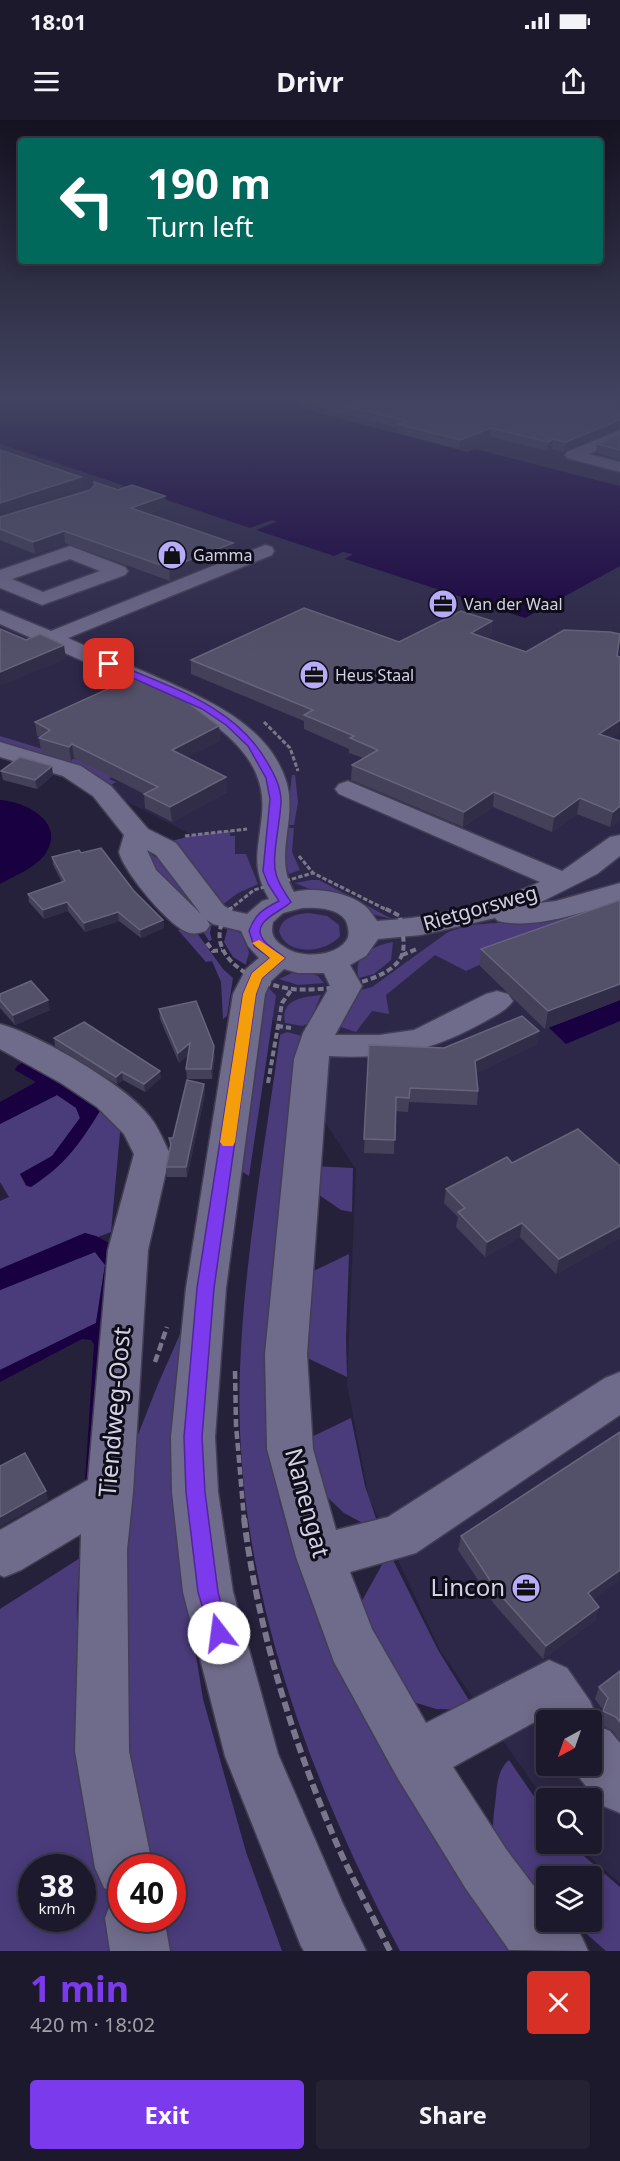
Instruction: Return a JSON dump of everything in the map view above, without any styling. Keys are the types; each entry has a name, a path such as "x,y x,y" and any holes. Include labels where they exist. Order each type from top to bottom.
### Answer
{"street":[{"path":"51,638 265,551"},
{"path":"69,552 118,571 42,599 6,582 69,552"},
{"path":"0,616 205,706 230,723 252,744 271,778 276,799 269,871 285,902"},
{"path":"0,749 72,771 102,791 147,840 166,849 214,912 223,918 256,925"},
{"path":"348,789 562,881"},
{"path":"147,840 133,844 134,857 156,888 195,925"},
{"name":"Rietgorsweg","path":"364,931 401,930 472,914 534,894 587,868 620,843"},
{"path":"472,914 517,915 558,910 620,892"},
{"path":"315,899 337,904 358,917 364,931 361,943 356,949 333,961 305,964 278,958 259,943 256,937 256,925 266,911 285,902 315,899"},
{"path":"278,958 256,976 248,1006 206,1288 193,1437 195,1492 208,1592 252,1756 322,1925 336,1951"},
{"name":"Nanengat","path":"333,961 346,986 319,1033 296,1035 310,1059 286,1354 290,1449 320,1557 352,1644 416,1758 486,1869 543,1944"},
{"path":"296,1035 355,1047 420,1040 497,1001"},
{"name":"Tiendweg-Oost","path":"0,1035 75,1076 117,1104 137,1125 152,1154 128,1250 110,1492 102,1550 102,1751 121,1854"},
{"path":"320,1557 399,1537 620,1391"},
{"path":"4,1554 110,1492"},
{"path":"416,1758 549,1686 565,1710"},
{"path":"602,1764 620,1786"},
{"path":"137,1932 140,1951"}],"path":[{"path":"147,840 247,829"},
{"path":"292,989 282,1003 296,1035"}],"shaded area":[{"path":"0,483 620,483 620,1883 587,1854 602,1854 602,1788 536,1788 441,1652 369,1498 347,1384 356,1169 302,1087 196,837 9,741 0,740"},
{"path":"117,483 610,483 620,486 620,566 525,618 345,559 353,554 343,552 334,556 256,530 276,522 272,520 250,528"},
{"path":"0,736 82,761 113,776 109,779 116,782 100,791 0,745"},
{"path":"292,775 295,775 298,802 294,825 286,825"},
{"path":"0,800 33,810 48,825 51,834 50,844 40,861 0,884"},
{"path":"286,828 294,828 292,852 300,870 289,874 286,866"},
{"path":"230,831 230,836 235,836 235,854 246,854 258,884 238,893 222,905 168,842 194,835"},
{"path":"150,853 165,865 212,922 210,933 212,940 209,941 198,924 164,888 145,854"},
{"path":"319,880 392,919 371,914 295,883"},
{"path":"600,909 466,971 435,955 386,995 389,1014 372,1011 356,1032 338,1026 361,990 372,987 448,932 470,925"},
{"path":"309,913 327,916 339,925 340,936 334,942 316,949 307,950 290,945 279,931 283,922 290,917"},
{"path":"192,926 223,969 233,978 227,1016 223,1019 221,982 212,961 206,962 178,930"},
{"path":"228,927 242,934 249,952 246,965 233,957 224,942"},
{"path":"393,942 391,960 374,974 359,978 357,970 361,958 372,949"},
{"path":"307,972 318,976 324,983 298,985 279,979 292,973"},
{"path":"269,988 276,996 249,1176 238,1169 265,994"},
{"path":"321,995 309,1023 302,1026 285,1023 284,1015 289,1004 300,998"},
{"path":"620,997 620,1021 566,1044 546,1025"},
{"path":"287,1032 302,1036 267,1419 280,1504 300,1570 329,1642 515,1935 521,1951 400,1951 334,1814 306,1743 282,1670 262,1596 248,1522 241,1446 240,1370 246,1286 256,1202 280,1035"},
{"path":"27,1060 48,1072 56,1082 74,1088 100,1111 62,1162 31,1187 27,1186 20,1174 52,1156 80,1118 76,1108 57,1095 0,1124 0,1102 36,1082 15,1070"},
{"path":"57,1095 76,1107 80,1118 52,1156 20,1174 26,1186 100,1111 98,1106 121,1122 111,1232 98,1237 85,1233 0,1269 0,1201 9,1197 0,1182 0,1124"},
{"path":"312,1166 353,1168 352,1212 341,1210 312,1190"},
{"path":"85,1233 111,1244 90,1482 85,1481 94,1344 91,1340 82,1339 0,1382 0,1370 96,1323 105,1265 95,1252 0,1290 0,1269"},
{"path":"95,1252 105,1265 96,1323 0,1370 0,1290"},
{"path":"349,1254 347,1377 299,1354 303,1276"},
{"path":"185,1323 175,1427 178,1544 203,1699 246,1852 282,1951 171,1951 166,1932 186,1932 186,1854 148,1854 137,1808 110,1615 117,1488"},
{"path":"351,1418 365,1486 381,1533 344,1513 325,1495 303,1441"},
{"path":"389,1552 438,1650 475,1710 436,1709 407,1700 358,1608"},
{"path":"80,1558 77,1613 83,1704 108,1874 108,1932 119,1932 123,1951 0,1951 0,1609"},
{"path":"509,1760 536,1799 536,1854 582,1854 596,1866 536,1866 536,1888 511,1863 496,1842 493,1825 497,1786"},
{"path":"602,1872 620,1887 620,1951 606,1951 584,1932 602,1932"}],"building":[{"path":"0,483 61,483 0,503"},
{"path":"98,483 118,490 132,485 165,496 131,508 233,543 169,568 64,531 33,542 0,529 0,517 90,490"},
{"path":"304,608 399,642 461,611 492,621 471,633 526,652 564,630 620,634 617,656 620,657 620,720 599,734 620,741 620,806 613,812 580,798 554,817 494,792 464,812 352,765 378,750 350,738 354,736 304,715 313,710 191,660"},
{"path":"0,629 26,640 40,634 64,645 0,672"},
{"path":"134,677 183,699 219,726 172,750 226,777 170,807 144,794 158,787 72,744 69,747 39,738 50,730 35,722"},
{"path":"20,757 52,766 35,780 1,771"},
{"path":"101,848 134,891 163,920 140,930 118,912 84,923 67,902 43,910 28,894 65,881 52,857 79,850 81,853"},
{"path":"620,900 620,984 548,1011 481,949"},
{"path":"31,981 48,1000 13,1015 0,1000 0,994"},
{"path":"196,1001 214,1046 211,1069 186,1069 190,1043 178,1053 159,1009"},
{"path":"522,1016 539,1031 475,1061 478,1091 410,1088 409,1098 396,1097 395,1140 364,1139 369,1045 444,1048"},
{"path":"84,1022 160,1071 144,1084 122,1072 116,1077 54,1038"},
{"path":"187,1080 204,1084 186,1167 166,1167 171,1144 169,1138 173,1138"},
{"path":"578,1129 620,1166 620,1226 559,1259 522,1223 487,1242 458,1212 465,1208 446,1189 507,1157 512,1163"},
{"path":"620,1432 620,1570 588,1593 599,1607 546,1646 497,1591 461,1536"},
{"path":"25,1453 46,1491 0,1517 0,1466"},
{"path":"620,1671 620,1722 616,1717 603,1711 608,1698 599,1687"}],"slow traffic":[{"path":"228,1142 249,994 256,976 278,958 263,949 259,943"}],"place":[{"name":"Gamma","path":"172,555"},
{"name":"Van der Waal","path":"443,604"},
{"name":"Heus Staal","path":"314,675"},
{"name":"Lincon","path":"526,1588"}],"route":[{"path":"109,664 205,706 230,723 252,744 271,778 276,799 269,871 285,902 266,911 256,925 255,931 263,949 278,958 256,976 249,994 206,1288 193,1437 195,1492 208,1592 219,1633"}]}
